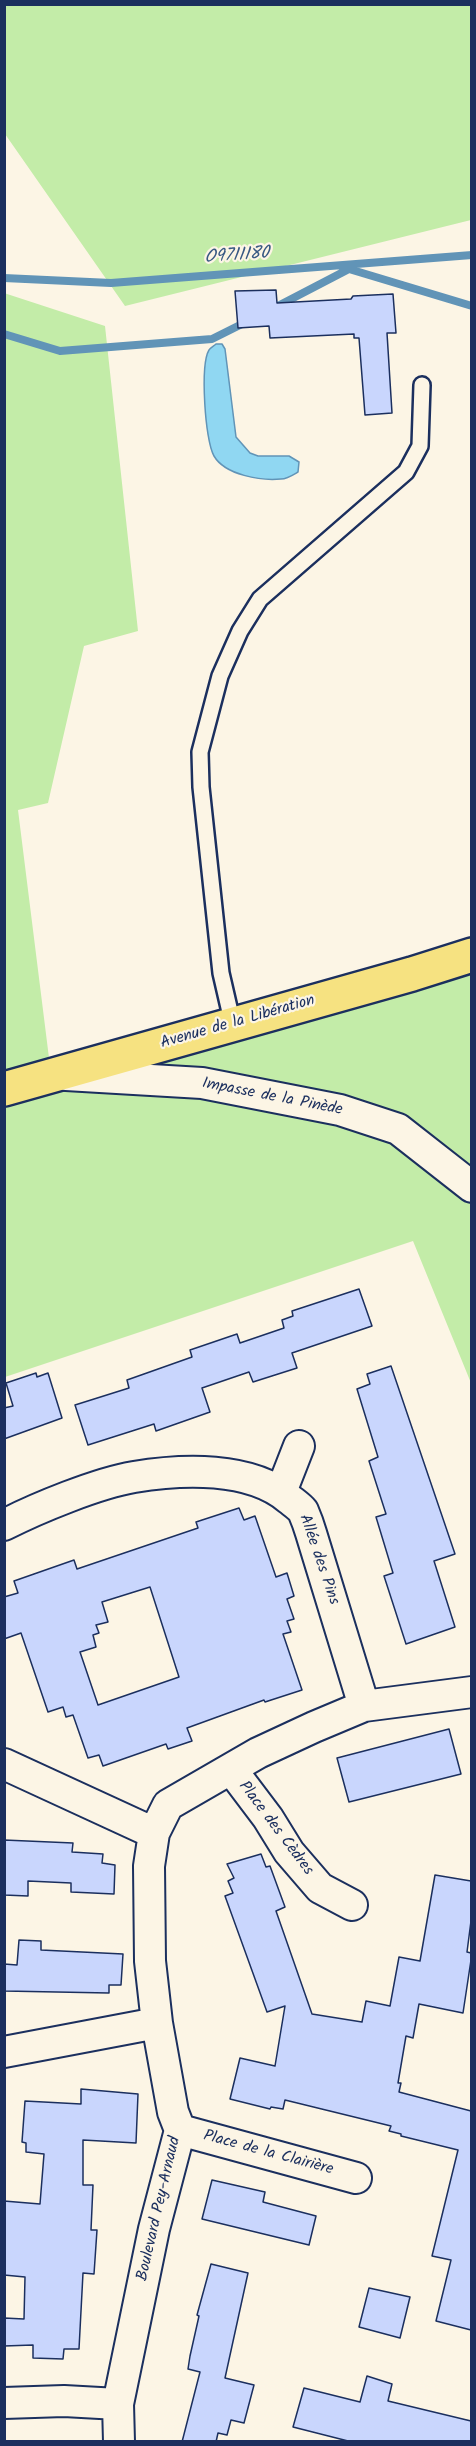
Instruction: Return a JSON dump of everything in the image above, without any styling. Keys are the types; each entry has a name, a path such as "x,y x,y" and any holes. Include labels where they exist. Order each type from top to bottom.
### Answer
{"main road":[{"name":"Avenue de la Libération","path":"4,1089 412,974 471,955"}],"street":[{"name":"Impasse de la Pinède","path":"51,1074 202,1083 340,1110 398,1129 471,1187"},
{"path":"281,1492 299,1446"},
{"name":"Allée des Pins","path":"4,1526 22,1516 133,1477 186,1473 224,1474 254,1479 281,1492 302,1510 311,1533 364,1706"},
{"name":"Boulevard Pey-Arnaud","path":"119,2442 118,2404 154,2229 180,2130 173,2112 157,2023 150,1961 149,1866 154,1833 168,1805 258,1753 364,1706 471,1692"},
{"name":"Place des Cèdres","path":"231,1769 290,1852 320,1888 352,1905"},
{"path":"12,1770 154,1833"},
{"path":"4,2052 157,2023"},
{"name":"Place de la Clairière","path":"180,2130 356,2178"},
{"path":"4,2403 64,2401 118,2404"}],"lane":[{"path":"233,1024 221,973 201,787 200,752 220,676 240,631 260,599 406,472 420,446 422,384"}],"green space":[{"path":"4,5 471,5 471,220 125,306 5,134"},
{"path":"4,293 105,326 138,631 84,646 48,803 18,810 51,1074 471,955 471,1383 413,1241 5,1377"}],"water":[{"path":"216,344 222,344 225,349 236,437 250,453 258,456 289,456 299,462 298,472 290,477 283,479 254,478 226,468 214,456 208,435 204,386 206,358 210,349"}],"building":[{"path":"276,290 277,303 393,294 396,333 387,333 392,413 365,415 359,338 354,338 354,334 270,338 269,326 238,328 235,291"},
{"path":"359,1289 372,1326 292,1353 297,1368 253,1382 249,1372 202,1388 210,1412 156,1431 154,1424 88,1445 75,1405 129,1388 127,1380 192,1357 190,1350 237,1334 240,1343 284,1328 282,1320 293,1316 292,1311"},
{"path":"391,1366 455,1554 434,1561 455,1627 406,1644 384,1576 393,1573 376,1517 386,1514 369,1461 378,1457 357,1389 370,1384 367,1374"},
{"path":"36,1373 37,1377 48,1373 62,1418 4,1439 4,1408 13,1406 6,1383"},
{"path":"239,1508 244,1520 255,1516 276,1577 287,1573 294,1596 287,1599 294,1619 287,1621 291,1632 283,1634 302,1690 265,1702 264,1700 187,1728 192,1741 168,1749 166,1744 103,1766 99,1755 88,1758 73,1715 66,1717 63,1707 48,1712 21,1633 4,1639 4,1597 18,1593 14,1581 74,1560 77,1569 198,1528 196,1522","holes":["150,1587 179,1677 98,1705 80,1652 96,1647 93,1635 99,1633 96,1625 108,1622 102,1602"]},
{"path":"449,1729 461,1774 349,1802 337,1758"},
{"path":"4,1840 73,1843 72,1852 103,1854 102,1863 115,1865 114,1894 71,1892 71,1883 28,1881 28,1896 4,1895"},
{"path":"261,1854 266,1867 270,1866 285,1907 276,1911 312,2014 362,2022 366,2001 390,2006 399,1957 420,1961 435,1875 471,1881 471,1921 467,1952 471,1953 471,1960 463,2013 419,2004 413,2038 406,2036 398,2083 401,2083 399,2092 471,2111 471,2330 436,2321 451,2260 432,2256 458,2150 401,2136 401,2134 389,2131 391,2126 285,2100 283,2109 271,2107 270,2109 230,2099 240,2058 275,2066 285,2006 267,2012 225,1896 233,1893 228,1881 234,1878 227,1864"},
{"path":"19,1940 41,1941 41,1950 123,1954 121,1985 109,1985 109,1993 4,1991 4,1964 17,1965"},
{"path":"81,2089 138,2094 136,2143 83,2140 83,2185 93,2185 91,2230 97,2230 94,2274 83,2273 79,2349 64,2349 63,2359 33,2358 33,2345 4,2346 4,2318 24,2319 25,2277 4,2275 4,2201 40,2204 44,2154 26,2152 26,2143 22,2142 25,2101 81,2104"},
{"path":"212,2180 265,2192 263,2202 316,2216 309,2245 202,2219"},
{"path":"211,2264 248,2273 225,2378 254,2385 244,2423 231,2420 227,2435 218,2433 216,2442 182,2442 200,2372 188,2369 199,2316 197,2315"},
{"path":"369,2288 410,2297 400,2338 359,2327"},
{"path":"367,2376 392,2384 388,2401 471,2421 471,2442 352,2442 293,2427 304,2388 360,2402"}],"waterway":[{"name":"O9711180","path":"4,278 111,283 472,255"},
{"path":"274,308 349,269 472,306"},
{"path":"4,334 60,351 212,339 246,322"}]}
